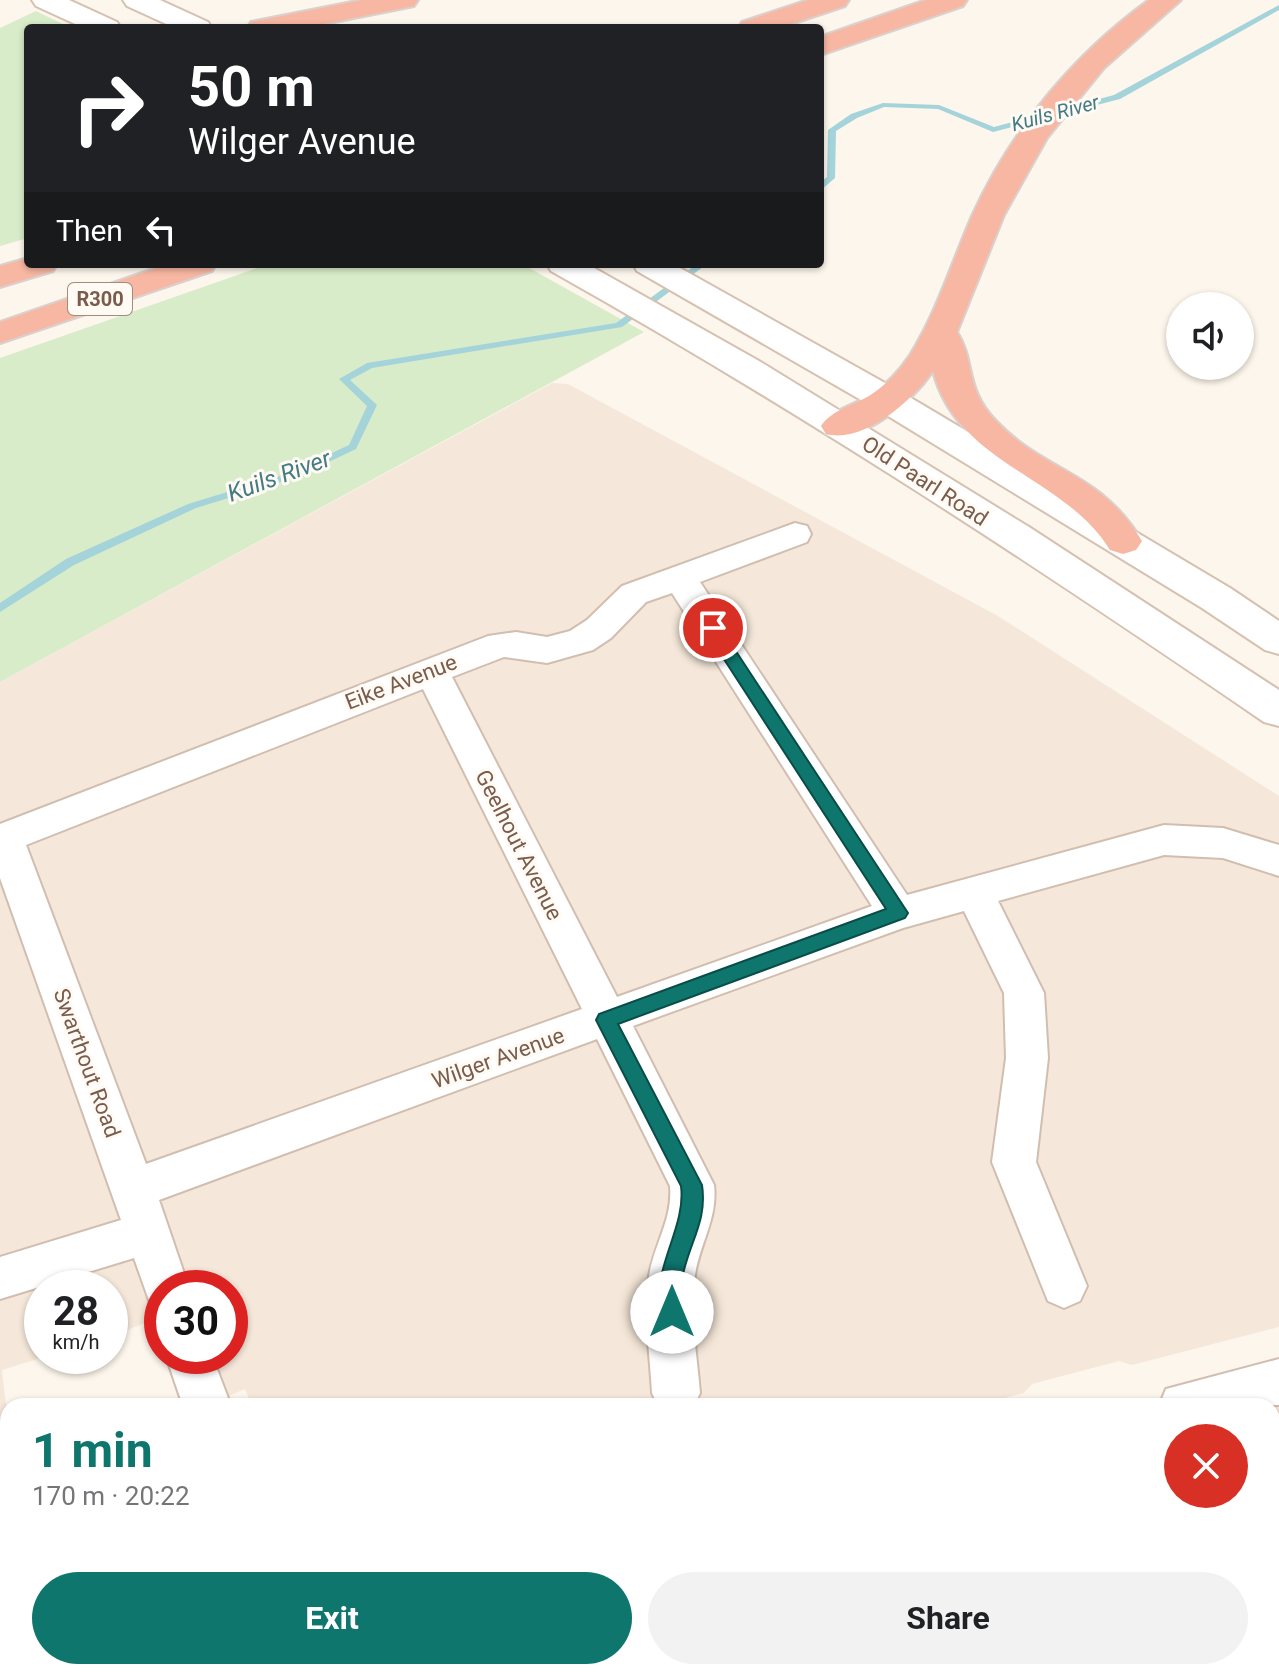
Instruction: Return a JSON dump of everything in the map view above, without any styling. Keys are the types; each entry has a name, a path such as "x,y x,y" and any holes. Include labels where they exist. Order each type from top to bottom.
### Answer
{"highway":[{"path":"281,24 404,0"},
{"path":"764,24 835,0"},
{"path":"824,45 953,0"},
{"path":"839,426 888,400 913,374 939,331 999,192 1037,129 1074,83 1126,28 1167,0"},
{"name":"R300","path":"0,277 28,268"},
{"name":"R300","path":"0,333 188,268"},
{"path":"939,331 948,345 957,391 975,420 1004,447 1091,502 1116,527 1123,541"}],"main road":[{"path":"46,0 98,24"},
{"path":"137,0 189,24"},
{"name":"Old Paarl Road","path":"570,268 839,426 1279,711"},
{"path":"656,268 888,400 1123,541 1279,640"}],"street":[{"name":"Eike Avenue","path":"2,840 500,645 516,644 547,650 581,641 599,629 634,594 795,534"},
{"path":"679,577 898,913"},
{"name":"Geelhout Avenue","path":"431,670 692,1185 691,1225 677,1257 671,1285 676,1393"},
{"name":"Wilger Avenue","path":"133,1189 898,913 973,890 1139,845 1176,839 1229,842 1279,861"},
{"name":"Swarthout Road","path":"2,840 133,1189 160,1270"},
{"path":"973,890 1024,993 1027,1058 1014,1162 1064,1286"},
{"path":"0,1278 148,1233"},
{"path":"195,1374 204,1398"},
{"path":"1215,1398 1279,1382"}],"shaded area":[{"path":"552,383 568,384 998,616 1279,796 1279,1327 1132,1365 1119,1361 1032,1384 1024,1393 1004,1398 249,1398 245,1389 224,1398 208,1398 199,1374 248,1374 248,1270 144,1270 144,1323 128,1330 128,1270 24,1270 24,1363 2,1370 5,1398 0,1398 0,682"},
{"path":"1279,1385 1279,1398 1229,1398"}],"green space":[{"path":"36,11 63,24 24,24 24,239 0,246 0,28"},
{"path":"258,268 529,268 644,332 0,682 0,358"}],"waterway":[{"name":"Kuils River","path":"824,184 831,178 832,130 854,116 883,105 939,107 993,130 1117,97 1279,7"},
{"name":"Kuils River","path":"0,608 70,562 192,506 293,475 353,447 372,405 344,379 370,365 619,325 697,268"}],"route":[{"path":"672,1312 672,1273 695,1208 692,1185 606,1020 898,913 713,628"}]}
